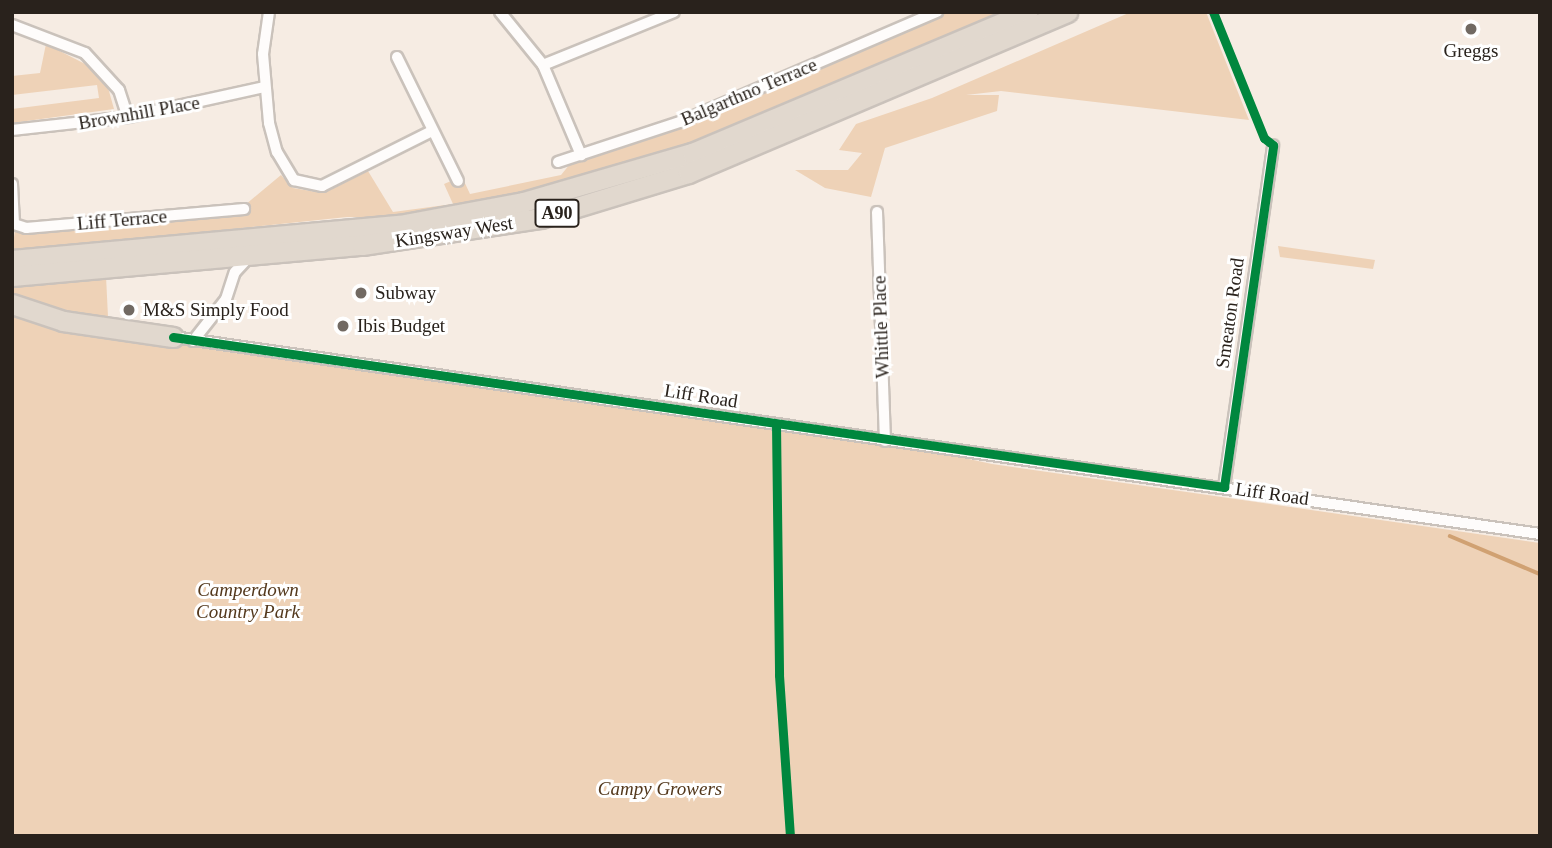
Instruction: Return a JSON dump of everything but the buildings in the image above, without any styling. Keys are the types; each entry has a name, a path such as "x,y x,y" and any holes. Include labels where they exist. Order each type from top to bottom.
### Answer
{"highway":[{"name":"Kingsway West","path":"12,260 399,225 523,202 692,153 1028,12"},
{"name":"Kingsway West","path":"12,276 249,257 450,235 541,218 688,173 1067,12"},
{"path":"12,304 63,321 173,337"}],"street":[{"path":"269,12 264,87 277,152 286,171 307,185 322,186 432,131"},
{"path":"500,12 543,65 581,155"},
{"path":"543,65 674,12"},
{"name":"Balgarthno Terrace","path":"558,162 680,122 937,12"},
{"path":"12,25 85,53 119,90 128,117"},
{"path":"397,57 458,181"},
{"name":"Brownhill Place","path":"12,131 128,117 264,87"},
{"name":"Smeaton Road","path":"1224,487 1273,145"},
{"path":"12,184 13,224"},
{"name":"Liff Terrace","path":"13,224 26,228 236,206"},
{"name":"Whittle Place","path":"877,212 885,441"},
{"path":"193,341 226,299 235,272 249,257"},
{"name":"Liff Road","path":"173,337 1540,534"}],"green space":[{"path":"949,12 1009,12 688,144 521,195 389,217 347,217 12,252 15,230 31,233 245,205 281,175 293,188 322,193 368,171 393,212 453,204 444,184 451,181 463,179 470,194 561,175 570,164 681,125"},
{"path":"1131,12 1206,12 1249,120 1001,91 966,95 999,95 997,111 885,148 871,197 825,188 795,170 848,170 862,153 839,150 856,124 932,98"},
{"path":"46,44 91,67 107,84 114,109 12,123 12,109 99,98 97,85 12,95 12,76 40,73"},
{"path":"1278,246 1375,260 1373,269 1280,257"},
{"path":"106,276 108,317 54,312 12,300 12,284"},
{"name":"Camperdown Country Park","path":"12,313 76,330 757,428 885,441 992,464 1540,543 1540,836 12,836"}],"waterway":[{"path":"1450,536 1540,574"}],"cycle path":[{"path":"173,337 1224,487 1273,145 1264,138 1213,12"},
{"path":"776,424 779,675 790,836"}],"place":[{"name":"Greggs","path":"1471,29"},
{"name":"Subway","path":"361,293"},
{"name":"M&S Simply Food","path":"129,310"},
{"name":"Ibis Budget","path":"343,326"}],"park label":[{"name":"Campy Growers","path":"660,789"}]}
